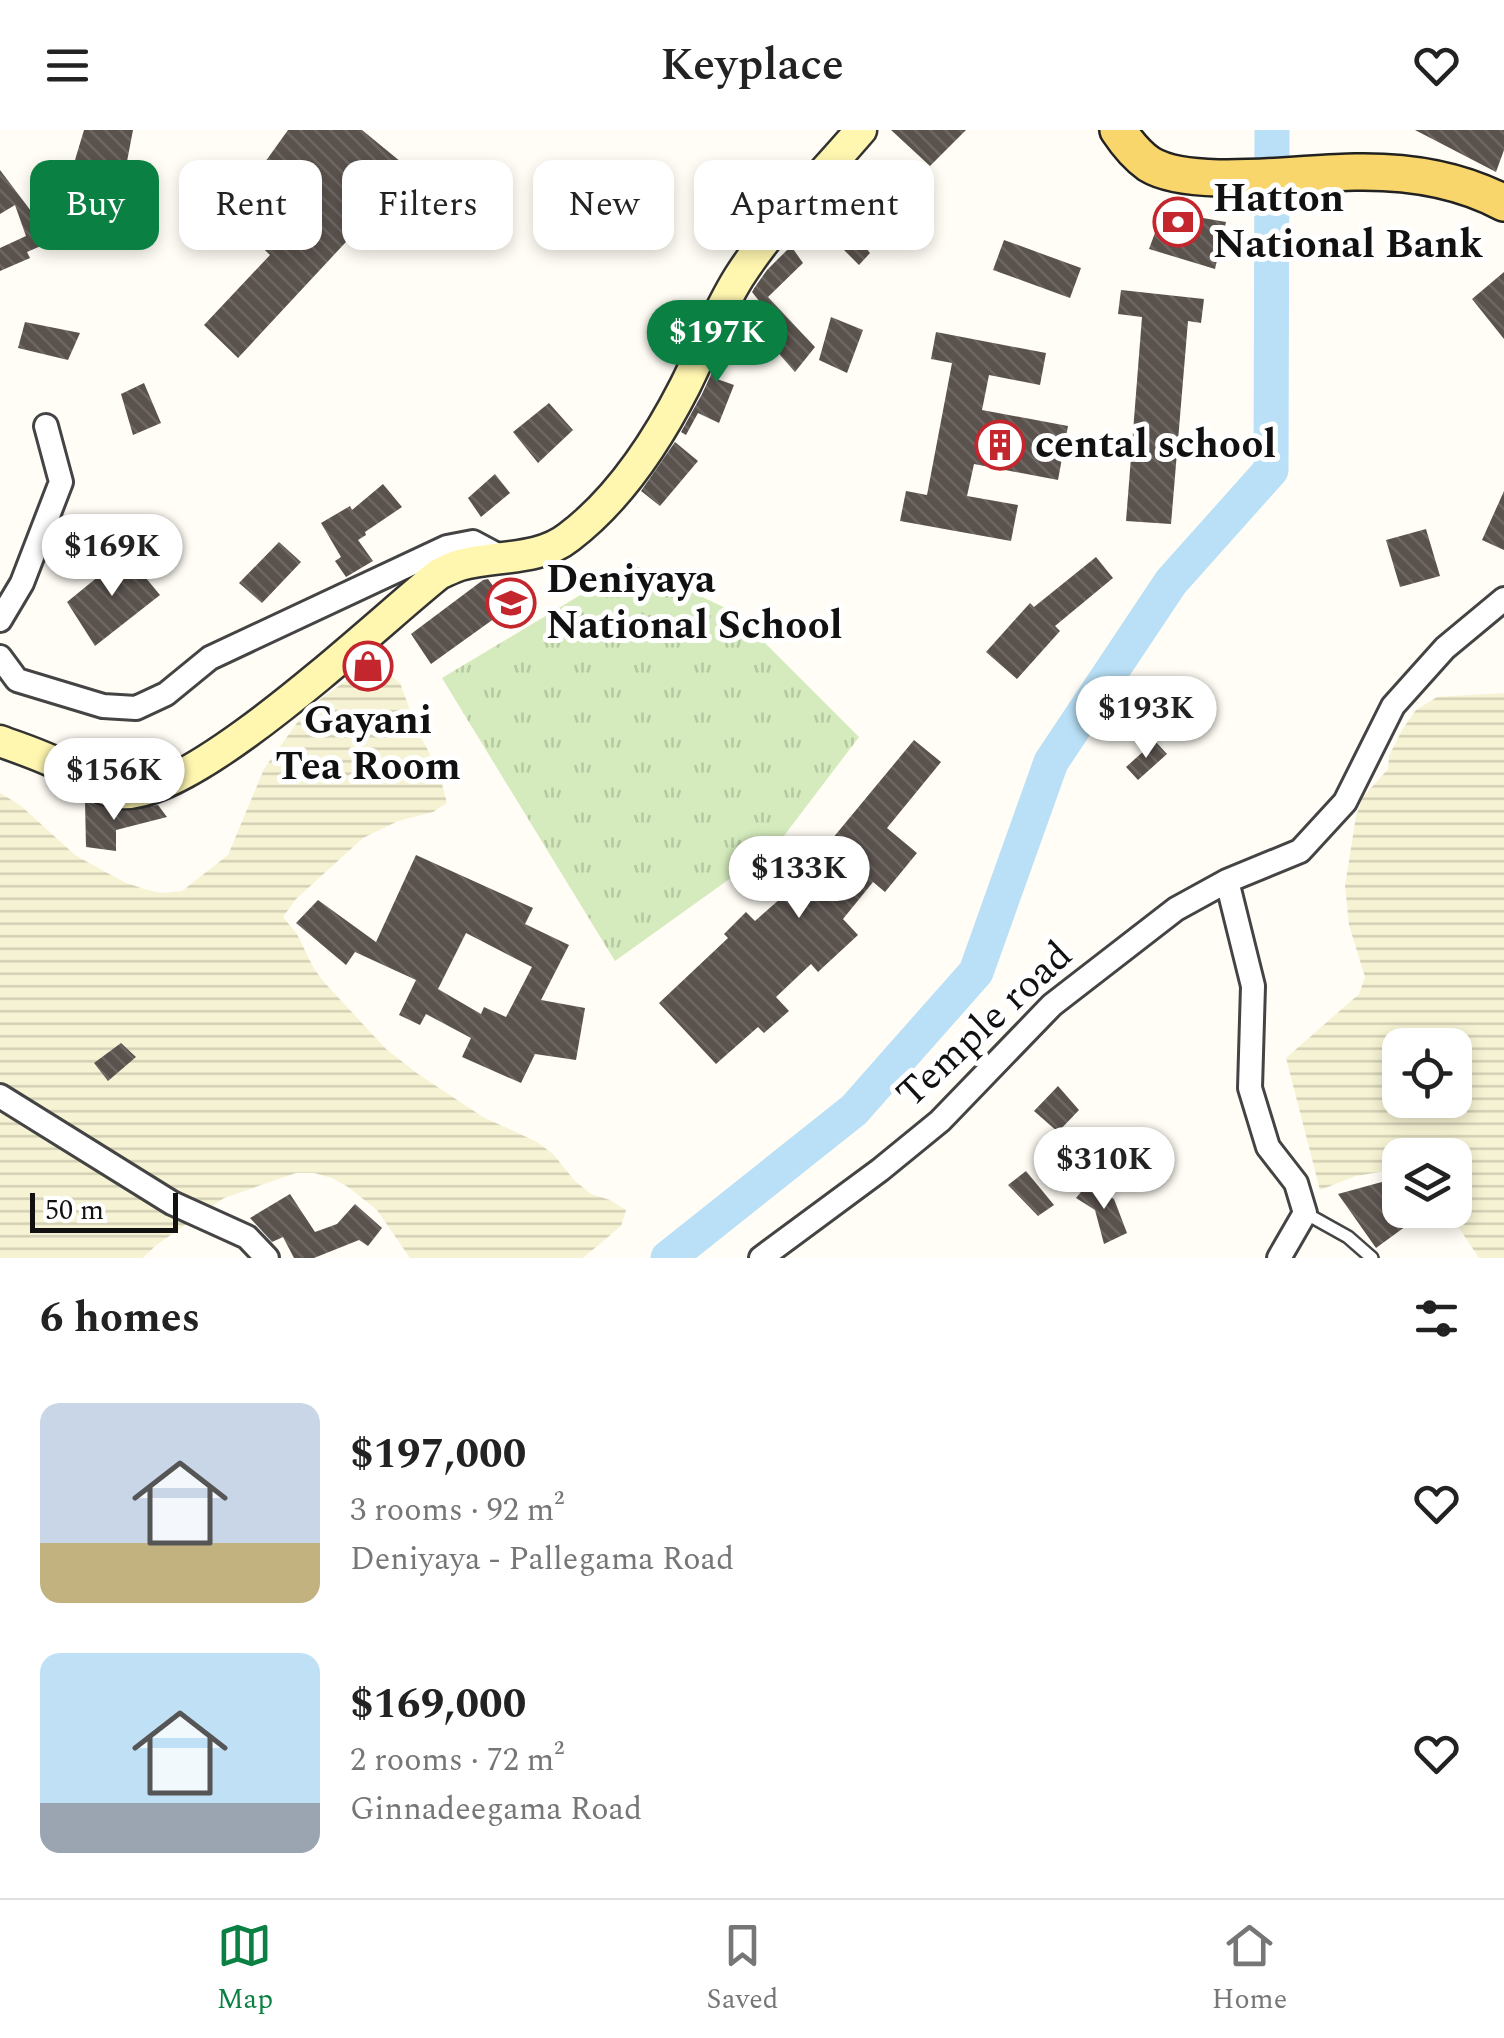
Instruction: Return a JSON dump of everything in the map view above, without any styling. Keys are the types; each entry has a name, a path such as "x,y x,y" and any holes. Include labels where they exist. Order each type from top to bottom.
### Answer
{"main road":[{"path":"0,741 62,765 96,786 120,793 147,792 223,749 311,682 439,574 458,565 548,551 569,538 632,472 659,432 739,278 769,236 861,130"},
{"path":"1118,130 1150,164 1177,175 1216,178 1356,172 1405,174 1438,179 1487,194 1504,204"}],"street":[{"path":"0,620 22,583 60,482 46,426"},
{"path":"0,657 17,680 103,706 136,708 166,694 210,658 446,548 473,542 503,558"},
{"name":"Temple road","path":"762,1258 940,1121 1052,1005 1176,909 1300,851 1345,802 1393,706 1445,648 1504,599"},
{"path":"1227,882 1253,986 1250,1088 1268,1147 1296,1183 1305,1213 1279,1258"},
{"path":"0,1096 172,1203 247,1236 267,1258"}],"lane":[{"path":"1305,1213 1348,1237 1372,1258"}],"shaded area":[{"path":"386,672 400,683 419,734 438,769 447,803 363,838 296,899 283,917 323,981 386,1049 483,1117 537,1142 553,1154 591,1194 626,1210 621,1226 583,1258 410,1258 377,1210 348,1187 314,1173 296,1173 224,1198 143,1258 0,1258 0,793 20,805 75,855 124,882 162,893 182,891 228,855 264,769 299,720 347,680"},
{"path":"1504,693 1504,1258 1479,1258 1459,1228 1472,1228 1472,1138 1382,1138 1382,1172 1356,1176 1320,1190 1286,1058 1359,994 1365,977 1349,925 1345,886 1356,816 1363,797 1388,769 1389,756 1416,710 1437,697"}],"green space":[{"path":"632,564 734,612 859,737 777,845 615,961 442,678"}],"building":[{"path":"84,130 133,130 127,160 75,160"},
{"path":"288,130 362,130 399,160 342,160 342,246 238,358 204,325 270,255 265,250 322,250 322,160 267,160"},
{"path":"891,130 966,130 934,162 924,160"},
{"path":"1415,130 1504,130 1504,150 1496,172"},
{"path":"0,170 30,210 32,250 27,252 30,258 0,271 0,248 26,236 15,205 0,214"},
{"path":"1163,211 1226,222 1215,269 1149,249"},
{"path":"1004,240 1081,268 1070,298 993,270"},
{"path":"787,250 794,250 803,263 768,297 815,347 795,372 744,314 760,302 752,292"},
{"path":"844,250 868,250 870,253 859,265"},
{"path":"1504,272 1504,339 1472,299"},
{"path":"1121,290 1204,299 1201,323 1188,321 1171,524 1126,521 1142,317 1118,314"},
{"path":"831,317 863,330 847,373 819,360"},
{"path":"736,321 746,327 717,379 734,385 719,423 698,413 686,435 681,432"},
{"path":"25,322 80,333 68,360 18,348"},
{"name":"cental school","path":"936,332 1046,353 1040,385 989,375 982,410 1068,426 1058,480 974,464 967,496 1018,505 1011,541 900,521 906,491 927,495 952,363 931,359"},
{"path":"144,383 161,423 133,435 121,394"},
{"path":"549,403 573,430 538,463 513,432"},
{"path":"675,442 698,461 660,506 641,491"},
{"path":"495,474 510,493 481,517 468,498"},
{"path":"383,484 402,507 358,540 373,561 346,577 335,561 341,557 321,523 350,506 352,510"},
{"path":"1504,491 1504,550 1482,540"},
{"path":"1426,529 1440,576 1400,587 1386,540"},
{"path":"279,542 301,562 262,603 239,583"},
{"path":"126,554 160,595 95,646 67,602"},
{"path":"1096,557 1113,578 1055,626 1060,631 1017,679 986,652 1030,603 1034,607"},
{"path":"488,579 509,608 431,664 411,634"},
{"path":"914,740 941,762 887,828 917,853 885,892 873,882 843,919 858,935 818,972 811,964 776,997 789,1011 764,1033 758,1027 716,1064 659,1003 728,938 724,934 746,912 755,921 789,891"},
{"path":"1155,741 1167,754 1138,780 1126,767"},
{"path":"85,801 116,811 158,805 167,817 116,830 116,851 86,847"},
{"path":"416,855 533,908 525,924 569,945 541,1000 585,1008 576,1060 535,1054 521,1083 462,1057 471,1038 426,1014 420,1025 399,1015 416,980 355,952 346,965 296,923 318,900 376,942","holes":["466,933 532,967 506,1017 484,1007 481,1014 438,989"]},
{"path":"121,1043 136,1057 108,1081 94,1063"},
{"path":"1058,1086 1079,1110 1058,1132 1034,1111"},
{"path":"1026,1171 1054,1205 1038,1216 1008,1185"},
{"path":"1089,1182 1114,1199 1127,1233 1104,1244 1095,1210 1076,1198"},
{"path":"1382,1182 1382,1228 1403,1228 1376,1248 1338,1194"},
{"path":"290,1194 315,1232 337,1224 355,1204 382,1228 368,1246 359,1240 314,1258 294,1258 283,1237 272,1242 250,1218"}],"waterway":[{"path":"668,1258 854,1110 976,972 1051,762 1171,582 1271,470 1272,130"}],"place":[{"name":"Hatton National Bank","path":"1178,222"},
{"name":"cental school","path":"1000,445"},
{"name":"Deniyaya National School","path":"511,603"},
{"name":"Gayani Tea Room","path":"368,666"}]}
